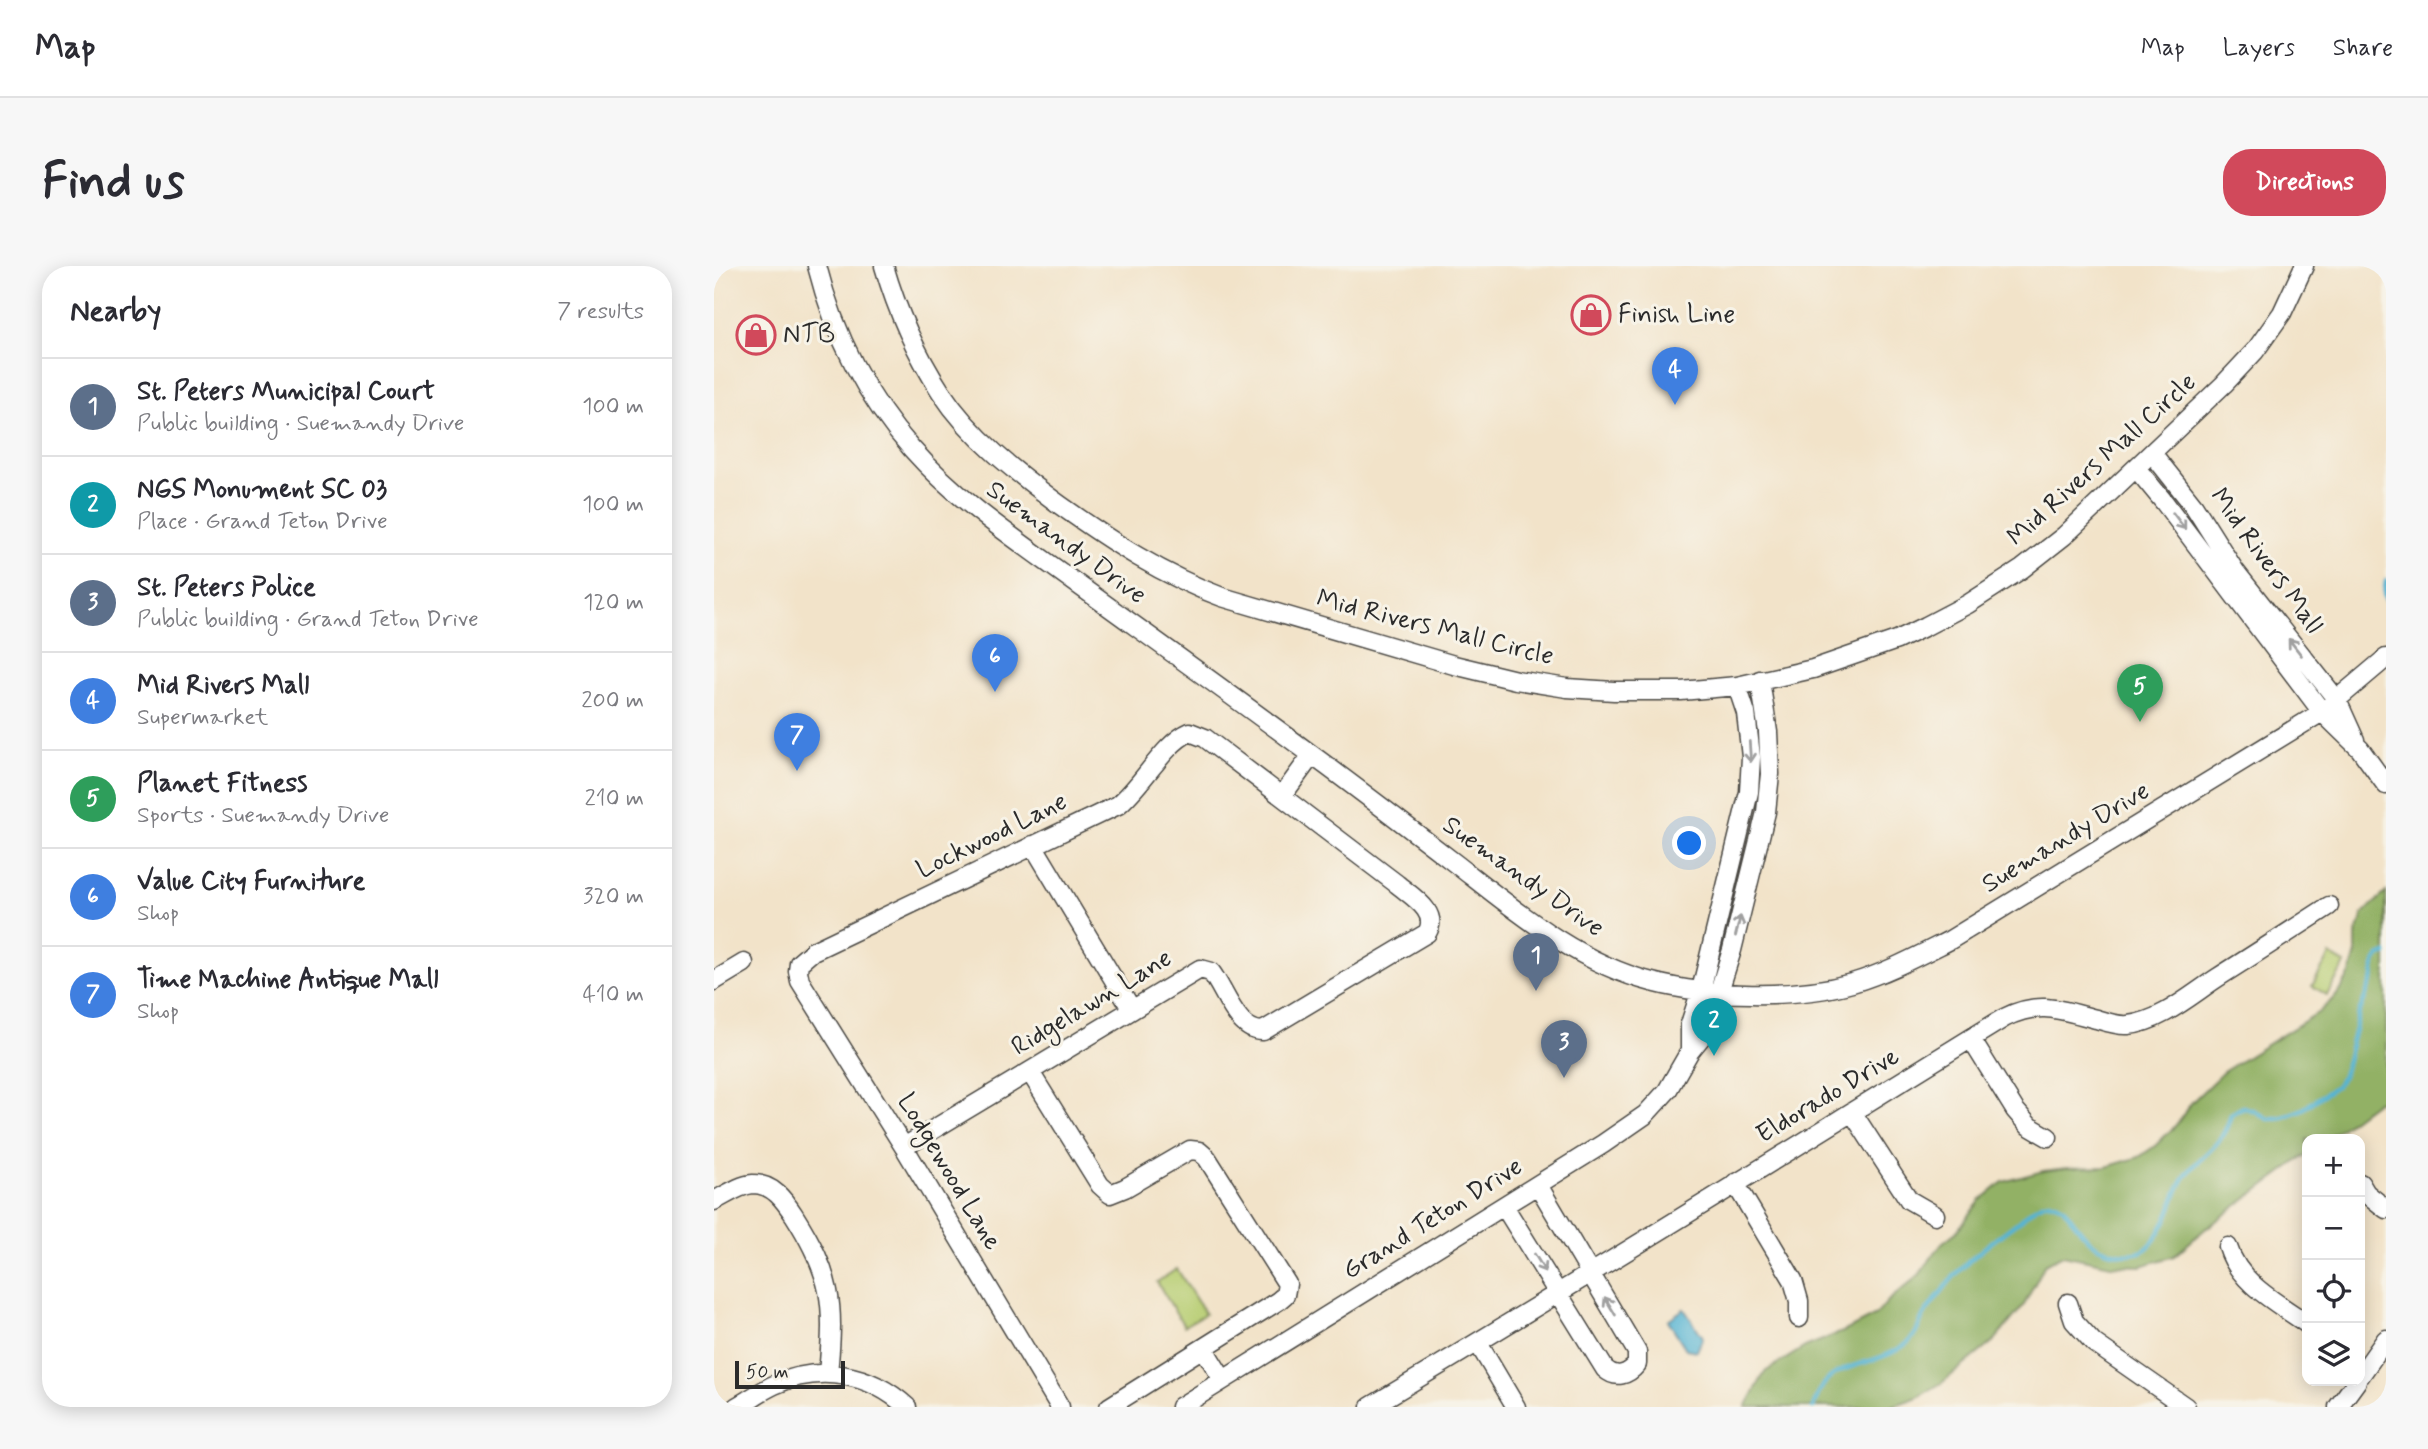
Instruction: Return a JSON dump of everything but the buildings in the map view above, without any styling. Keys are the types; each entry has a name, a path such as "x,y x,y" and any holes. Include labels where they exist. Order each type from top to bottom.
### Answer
{"street":[{"name":"Suemandy Drive","path":"817,266 834,323 862,379 897,432 942,480 1002,529 1312,755 1566,945 1651,982 1755,995 1808,991 1854,983 1896,967 1950,940 2322,712 2386,658"},
{"name":"Mid Rivers Mall Circle","path":"884,266 904,326 917,352 942,394 964,421 1005,463 1121,548 1194,587 1454,665 1516,680 1566,688 1614,691 1681,691 1737,686 1813,668 1897,640 1968,604 2022,569 2064,536 2224,384 2262,342 2282,313 2304,266"},
{"name":"Mid Rivers Mall","path":"2152,453 2194,506 2235,571 2337,700 2360,749"},
{"name":"Mid Rivers Mall","path":"2136,468 2165,502 2322,712 2360,749"},
{"path":"1720,992 1766,812 1770,774 1769,746 1760,680"},
{"path":"1701,990 1749,792 1751,757 1746,713 1737,686"},
{"name":"Lockwood Lane","path":"799,963 813,951 1118,805 1138,786 1174,741 1190,732 1205,738 1282,796"},
{"path":"2360,749 2386,785"},
{"path":"1282,796 1312,755"},
{"name":"Ridgelawn Lane","path":"904,1147 1190,974 1206,970 1216,979 1241,1022 1256,1031 1263,1031 1427,933 1432,919 1425,908 1282,796"},
{"path":"1033,845 1132,1010"},
{"name":"Eldorado Drive","path":"1370,1407 2022,1009 2053,1008 2127,1025 2148,1019 2171,1008 2329,906"},
{"path":"714,981 744,963"},
{"name":"Lodgewood Lane","path":"799,963 797,971 800,981 904,1147 1060,1407"},
{"name":"Grand Teton Drive","path":"1690,1051 1690,1024 1701,990"},
{"name":"Grand Teton Drive","path":"1180,1407 1538,1185 1645,1115 1667,1091 1690,1051 1707,1030 1720,992"},
{"path":"1971,1039 2015,1110 2029,1126 2048,1138"},
{"path":"1030,1072 1100,1185 1110,1194 1190,1150 1199,1151 1208,1157 1287,1284 1287,1290 1278,1301 1109,1407"},
{"path":"1852,1112 1909,1200 1936,1215"},
{"path":"1735,1183 1793,1280 1799,1301 1799,1318"},
{"path":"714,1201 750,1184 760,1185 780,1195 790,1209 823,1267 829,1291 832,1321 828,1373"},
{"path":"1504,1206 1605,1369 1619,1376 1629,1371 1637,1364 1637,1352 1538,1185"},
{"path":"2365,1192 2386,1209"},
{"path":"2228,1247 2232,1261 2252,1284 2306,1323"},
{"path":"2068,1303 2074,1321 2089,1338 2186,1407"},
{"path":"2365,1366 2386,1339"},
{"path":"1478,1343 1517,1407"},
{"path":"1204,1349 1223,1380"},
{"path":"736,1407 772,1385 809,1373 847,1375 882,1388 906,1407"},
{"path":"2338,1407 2351,1386"}],"green space":[{"path":"2386,892 2386,1100 2377,1101 2333,1134 2302,1134 2302,1158 2204,1230 2174,1256 2141,1266 2111,1265 2063,1255 2045,1264 2024,1305 1995,1340 1943,1382 1918,1397 1890,1407 1746,1407 1765,1372 1805,1347 1876,1315 1919,1275 1942,1243 1956,1232 1981,1200 2003,1182 2043,1171 2106,1167 2139,1157 2155,1146 2176,1125 2192,1102 2223,1072 2319,1012 2336,996 2350,974 2356,953 2356,936 2363,914"},
{"path":"2330,955 2345,964 2327,995 2312,986"},
{"path":"1177,1269 1205,1314 1184,1326 1157,1282"}],"water":[{"path":"1684,1309 1703,1337 1697,1351 1686,1349 1668,1320"}],"waterway":[{"path":"2386,581 2386,602"},
{"path":"1813,1407 1821,1388 1833,1376 1880,1358 1904,1345 1914,1336 1926,1313 1957,1273 2039,1205 2050,1202 2063,1207 2086,1236 2105,1250 2127,1254 2146,1249 2163,1226 2184,1178 2223,1135 2231,1114 2243,1107 2268,1119 2283,1117 2303,1109 2336,1086 2343,1076 2375,963 2379,957 2386,954"}],"place":[{"name":"Finish Line","path":"1591,315"},
{"name":"NTB","path":"756,335"},
{"name":"Mid Rivers Mall","path":"1675,405"},
{"name":"Value City Furniture","path":"995,692"},
{"name":"Planet Fitness","path":"2140,722"},
{"name":"Time Machine Antique Mall","path":"797,771"},
{"name":"St. Peters Municipal Court","path":"1536,991"},
{"name":"NGS Monument SC 03","path":"1714,1056"},
{"name":"St. Peters Police","path":"1564,1078"}]}
